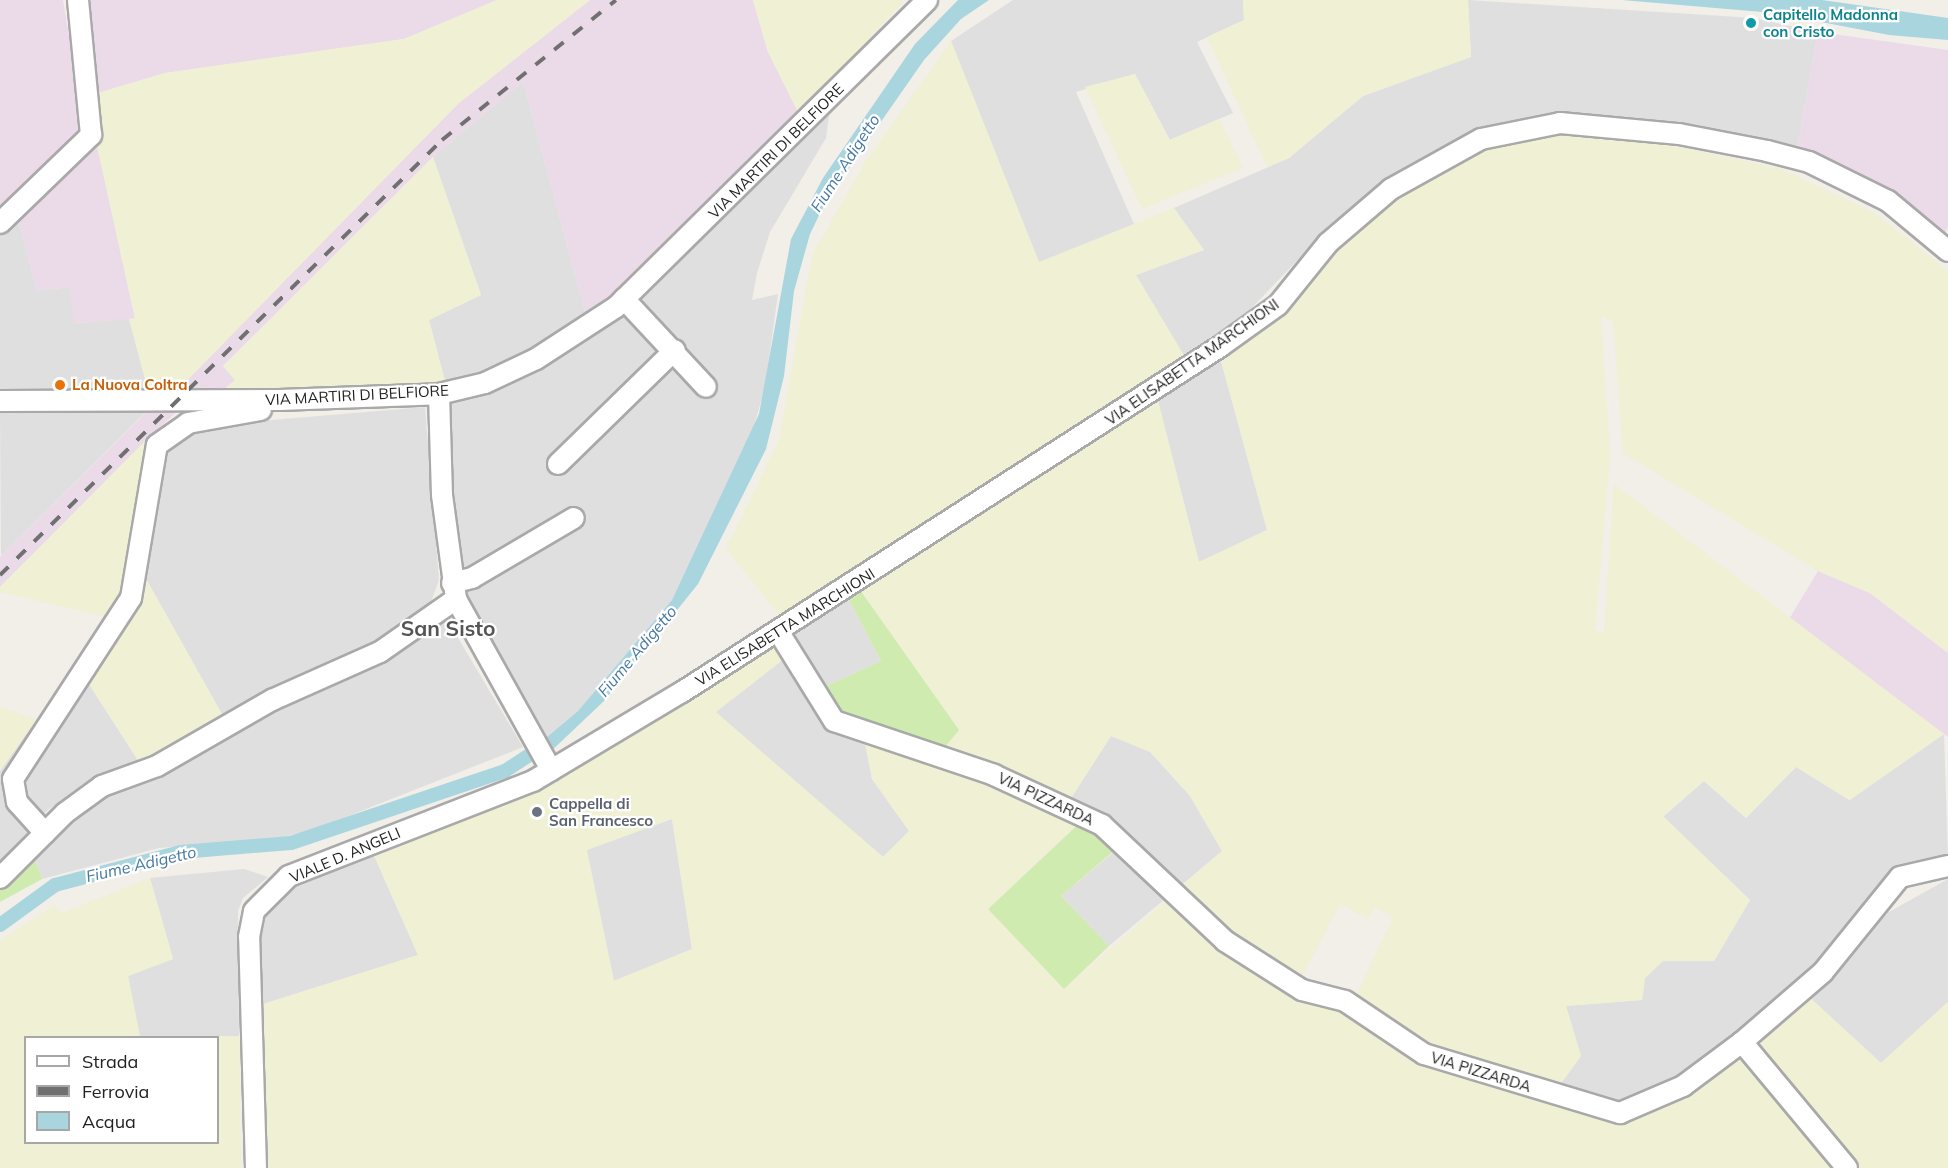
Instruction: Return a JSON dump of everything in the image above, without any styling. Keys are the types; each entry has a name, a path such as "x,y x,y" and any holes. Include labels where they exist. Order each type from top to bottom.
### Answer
{"street":[{"path":"0,223 91,135 78,0"},
{"name":"VIA MARTIRI DI BELFIORE","path":"0,401 279,400 439,394 484,383 536,359 624,299 927,0"},
{"name":"VIA ELISABETTA MARCHIONI","path":"548,765 778,631 1221,346 1278,305 1328,243 1391,189 1481,139 1560,123 1679,134 1767,151 1809,162 1868,190 1948,251"},
{"path":"624,299 675,350 706,387"},
{"path":"558,464 675,350"},
{"path":"439,394 454,591 548,765"},
{"path":"45,833 17,802 13,779 131,598 157,445 188,423 270,409 279,400"},
{"path":"0,878 45,833 102,786 157,766 272,700 380,652 472,578 574,518"},
{"name":"VIA PIZZARDA","path":"778,631 834,721 994,775 1102,825 1225,941 1302,990 1345,1001 1424,1054 1620,1113 1683,1086 1742,1042 1823,972 1900,878 1948,866"},
{"name":"VIALE D. ANGELI","path":"256,1168 249,937 254,911 289,876 548,765"},
{"path":"1742,1042 1847,1168"}],"shaded area":[{"path":"0,0 63,0 83,121 71,145 0,209"},
{"path":"87,0 497,0 404,39 165,73 98,93"},
{"path":"590,0 753,0 768,52 799,114 587,319 523,81 433,157 223,366 235,380 217,395 175,413 0,587 0,557 459,103"},
{"path":"1013,0 1243,0 1244,20 1197,42 1233,113 1170,140 1135,74 1076,92 1134,224 1039,263 951,41"},
{"path":"1468,0 1754,18 1818,32 1796,155 1669,125 1603,117 1506,121 1480,129 1434,152 1334,222 1241,319 1186,359 1136,275 1204,250 1174,208 1289,158 1363,96 1471,57"},
{"path":"1818,32 1948,50 1948,226 1943,240 1796,155"},
{"path":"523,81 587,319 508,366 446,385 429,320 481,295 433,157"},
{"path":"830,108 826,138 770,232 757,273 752,300 778,294 765,387 750,440 672,600 578,711 541,742 455,597 443,402 578,341"},
{"path":"96,141 135,319 74,323 70,287 37,291 18,218"},
{"path":"18,218 37,291 70,287 75,323 129,319 149,394 0,390 0,234"},
{"path":"1220,357 1267,530 1199,562 1157,397"},
{"path":"425,407 439,580 430,605 374,648 223,716 145,577 154,461 200,426"},
{"path":"0,409 77,412 149,409 1,556"},
{"path":"1818,571 1870,593 1948,653 1948,737 1788,621"},
{"path":"848,598 881,661 820,689 861,721 872,779 909,831 883,857 715,712 787,656 781,641"},
{"path":"445,616 523,747 318,828 283,837 159,848 42,879 33,854 97,797 136,784 250,722 382,664"},
{"path":"76,664 139,762 87,781 48,810 0,862 0,771"},
{"path":"1944,734 1948,860 1877,898 1737,1042 1736,1052 1644,1115 1554,1092 1581,1056 1566,1006 1642,1000 1645,978 1663,961 1714,961 1750,900 1663,817 1704,781 1746,818 1796,767 1850,800"},
{"path":"1111,736 1150,752 1190,796 1222,851 1109,946 1061,896 1121,846 1066,806"},
{"path":"672,819 692,949 614,981 586,850"},
{"path":"372,851 418,955 257,1006 258,909 286,887"},
{"path":"244,869 268,877 243,898 238,911 239,1036 140,1036 128,976 173,959 150,878"},
{"path":"1948,879 1948,1002 1881,1063 1807,995 1889,912"}],"green space":[{"path":"497,0 590,0 459,103 172,396 149,394 129,319 135,318 96,141 102,122 98,93 165,73 404,39"},
{"path":"753,0 902,0 902,3 799,114 768,52"},
{"path":"1243,0 1468,0 1471,57 1363,96 1289,158 1267,167 1207,37 1244,20"},
{"path":"951,41 1039,262 1174,208 1204,250 1136,275 1186,359 1097,411 783,620 726,549 779,440 812,255 866,161"},
{"path":"1135,74 1169,140 1219,119 1243,168 1142,209 1085,87"},
{"path":"1570,134 1640,139 1781,169 1873,212 1948,271 1948,653 1870,593 1818,571 1623,453 1613,321 1601,316 1610,456 1595,630 1604,633 1614,484 1944,734 1849,800 1796,767 1746,818 1704,781 1663,816 1750,900 1714,961 1663,961 1645,978 1642,1000 1566,1006 1581,1056 1557,1089 1536,1078 1437,1056 1352,1004 1393,917 1375,908 1368,919 1340,904 1298,984 1427,1058 1479,1073 1512,1075 1596,1107 1644,1115 1736,1052 1835,1168 260,1168 257,1006 418,955 372,851 512,800 781,641 788,656 716,712 883,857 909,831 872,779 863,733 936,757 959,730 860,590 1157,397 1199,562 1267,530 1220,357 1254,334 1346,236 1443,168 1510,139","holes":["1111,736 1151,752 1190,796 1222,851 1064,989 988,908 1084,819 1066,806","672,819 692,949 614,981 587,850"]},
{"path":"433,157 481,295 429,320 446,385 217,395 235,380 223,366"},
{"path":"144,442 145,577 223,716 139,762 76,664 110,618 0,592 0,587"},
{"path":"860,590 959,730 936,758 839,716 820,689 881,661 848,598"},
{"path":"0,706 36,720 0,771"},
{"path":"1084,819 1121,845 1061,896 1109,946 1064,989 988,909"},
{"path":"33,854 42,879 0,902 0,886"},
{"path":"150,878 173,959 128,976 140,1036 24,1036 24,1144 219,1144 219,1036 239,1036 241,1168 0,1168 0,941 55,905 62,913"},
{"path":"1807,995 1881,1063 1948,1002 1948,1168 1859,1168 1757,1048"}],"water":[{"path":"958,0 989,0 961,19 924,60 827,199 810,234 794,291 784,376 766,449 698,584 604,701 548,754 541,742 578,711 672,600 759,414 791,239 823,178 915,44"},
{"path":"1622,0 1822,0 1948,18 1948,40 1889,35 1774,13"}],"waterway":[{"name":"Fiume Adigetto","path":"0,925 55,885 181,852 291,843 505,771 546,744"}],"railway":[{"path":"0,575 442,140 616,0"}],"place":[{"name":"Capitello Madonna con Cristo","path":"1751,23"},
{"name":"La Nuova Coltra","path":"60,385"},
{"name":"Cappella di San Francesco","path":"537,812"}],"district":[{"name":"San Sisto","path":"448,628"}]}
